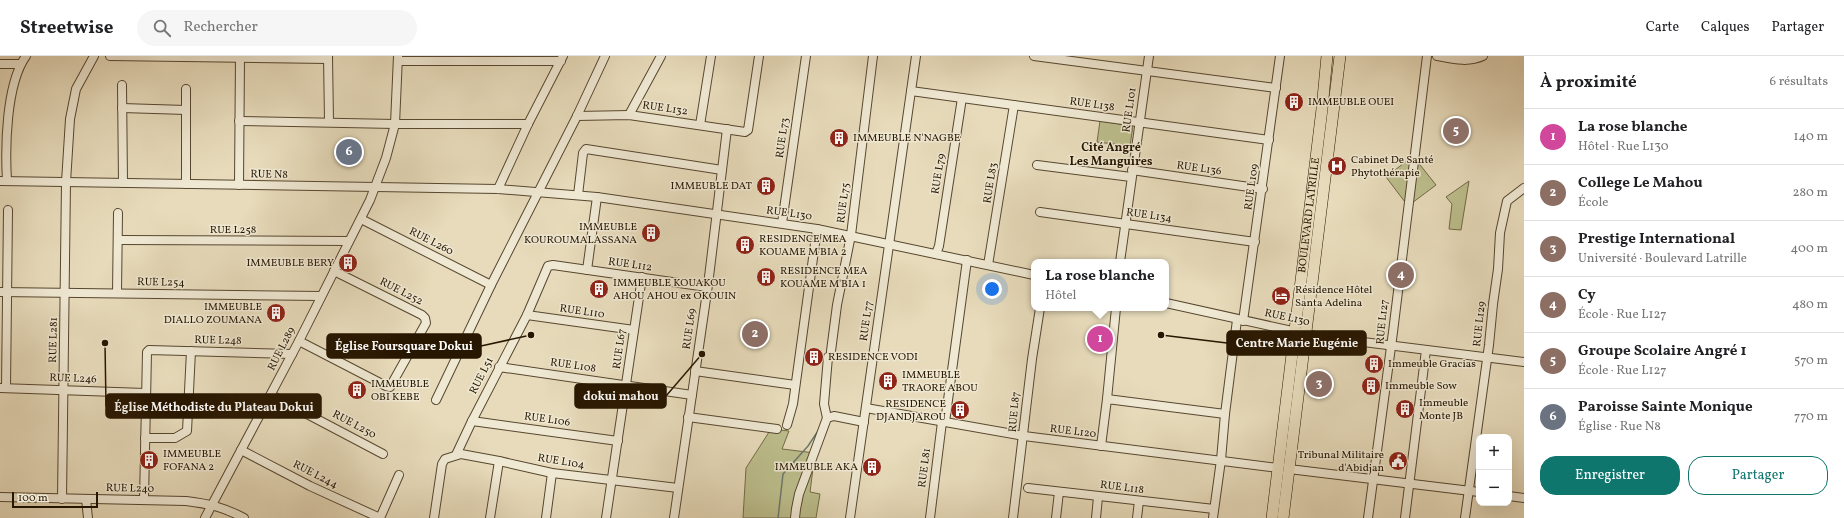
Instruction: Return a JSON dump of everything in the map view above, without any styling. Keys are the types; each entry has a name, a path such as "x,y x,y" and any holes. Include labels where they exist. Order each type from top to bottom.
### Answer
{"main road":[{"name":"BOULEVARD LATRILLE","path":"1283,518 1289,469 1327,56"},
{"name":"BOULEVARD LATRILLE","path":"1272,518 1278,468 1301,333 1340,56"}],"street":[{"path":"4,181 9,110 20,64 26,56"},
{"name":"RUE L281","path":"62,499 66,292 66,182 72,104 76,88 94,56"},
{"path":"110,56 328,57 329,122"},
{"path":"436,400 490,285 577,116 605,56"},
{"path":"629,115 661,56"},
{"path":"700,126 711,56"},
{"name":"RUE L132","path":"577,116 629,115 745,132 748,130 759,56"},
{"name":"RUE L73","path":"782,223 806,56"},
{"name":"RUE L75","path":"827,418 824,404 830,354 838,298 851,235 873,56"},
{"name":"RUE L77","path":"850,518 916,56"},
{"path":"1034,56 1276,88"},
{"name":"RUE L101","path":"1120,259 1149,56"},
{"name":"RUE L109","path":"1212,518 1221,460 1225,414 1263,189 1280,56"},
{"name":"RUE L127","path":"1368,518 1375,479 1392,346 1427,56"},
{"path":"1437,56 1461,60 1476,59 1483,56"},
{"path":"239,185 240,57"},
{"path":"398,58 562,59 528,124 498,189"},
{"name":"RUE L289","path":"205,518 211,504 299,341 348,241 361,219 375,188 386,158 395,124 398,58"},
{"path":"0,64 20,64"},
{"path":"122,86 122,183"},
{"path":"186,89 186,184"},
{"name":"RUE L138","path":"911,91 1270,140"},
{"name":"RUE L79","path":"936,254 939,246 962,98"},
{"name":"RUE L83","path":"988,265 1014,105"},
{"path":"122,108 186,110"},
{"path":"239,121 395,124 528,124"},
{"name":"RUE L69","path":"674,518 717,214 727,130"},
{"path":"578,195 583,153 586,149 722,170"},
{"name":"RUE L136","path":"1037,165 1132,173 1263,189"},
{"name":"RUE N8","path":"4,181 498,189 538,192"},
{"name":"RUE L129","path":"1465,518 1498,268 1500,233 1507,202 1524,188"},
{"name":"RUE L130","path":"538,192 597,197 782,223 851,235 1031,274"},
{"path":"587,270 597,197"},
{"path":"3,388 4,237 8,210"},
{"name":"RUE L134","path":"1040,212 1255,242"},
{"path":"118,213 118,293"},
{"name":"RUE L260","path":"361,219 490,285"},
{"path":"787,425 795,385 817,229"},
{"name":"RUE L258","path":"118,240 348,241"},
{"name":"RUE L81","path":"930,518 967,260"},
{"name":"RUE L112","path":"550,265 707,287"},
{"name":"RUE L51","path":"456,455 499,367 527,315 550,265"},
{"name":"RUE L252","path":"299,341 390,387 426,323 425,318 422,315 334,271"},
{"name":"RUE L67","path":"606,518 642,277"},
{"name":"RUE L254","path":"3,292 321,296"},
{"name":"RUE L130","path":"1169,304 1301,333 1524,362"},
{"name":"RUE L87","path":"1013,518 1032,359 1040,311"},
{"path":"1102,446 1116,311"},
{"name":"RUE L110","path":"527,315 634,330"},
{"name":"RUE L248","path":"145,393 146,354 149,350 292,354"},
{"path":"1405,518 1426,350"},
{"path":"144,438 175,438 187,431 191,351"},
{"name":"RUE L108","path":"499,367 692,395"},
{"path":"695,371 795,385"},
{"name":"RUE L246","path":"3,388 145,393"},
{"path":"144,500 145,393"},
{"name":"RUE L250","path":"271,395 383,454"},
{"path":"1107,399 1225,414"},
{"name":"RUE L120","path":"866,408 1024,436 1278,468"},
{"path":"796,518 799,494 827,418 834,416 864,422"},
{"path":"688,417 777,429"},
{"name":"RUE L106","path":"472,421 618,441"},
{"name":"RUE L244","path":"241,450 380,518"},
{"name":"RUE L104","path":"434,518 444,460 461,454 552,473 678,488"},
{"path":"490,518 499,461"},
{"path":"1289,469 1476,491"},
{"path":"546,518 552,473"},
{"path":"380,518 399,475"},
{"name":"RUE L118","path":"1028,488 1214,509"},
{"path":"1056,518 1059,492"},
{"path":"1512,496 1524,498"},
{"name":"RUE L240","path":"0,497 186,501 211,504 230,510 244,518"},
{"path":"1096,518 1098,497"},
{"path":"86,499 88,518"},
{"path":"1137,518 1139,501"}],"green space":[{"path":"1100,121 1133,126 1130,146 1097,142"},
{"path":"1413,156 1436,185 1408,206 1386,177"},
{"path":"1469,181 1461,230 1449,229 1452,204 1446,197"},
{"path":"771,429 789,431 782,449 815,453 810,492 820,494 816,518 743,518 746,468"}],"waterway":[{"path":"778,518 783,474 808,446 818,431"}],"place":[{"name":"IMMEUBLE OUEI","path":"1294,102"},
{"name":"Groupe Scolaire Angré 1","path":"1456,131"},
{"name":"IMMEUBLE N'NAGBE","path":"839,138"},
{"name":"Paroisse Sainte Monique","path":"349,152"},
{"name":"Cabinet De Santé Phytothérapie","path":"1337,166"},
{"name":"IMMEUBLE DAT","path":"766,186"},
{"name":"IMMEUBLE KOUROUMALASSANA","path":"651,233"},
{"name":"RESIDENCE MEA KOUAME M'BIA 2","path":"745,245"},
{"name":"IMMEUBLE BERY","path":"348,263"},
{"name":"Cy","path":"1401,275"},
{"name":"RESIDENCE MEA KOUAME M'BIA 1","path":"766,277"},
{"name":"IMMEUBLE KOUAKOU AHOU AHOU ex OKOUIN","path":"599,289"},
{"name":"Résidence Hôtel Santa Adelina","path":"1281,296"},
{"name":"IMMEUBLE DIALLO ZOUMANA","path":"276,313"},
{"name":"College Le Mahou","path":"755,334"},
{"name":"Église Foursquare Dokui","path":"531,335"},
{"name":"Centre Marie Eugénie","path":"1161,335"},
{"name":"La rose blanche","path":"1100,339"},
{"name":"Église Méthodiste du Plateau Dokui","path":"105,343"},
{"name":"dokui mahou","path":"702,354"},
{"name":"RESIDENCE VODI","path":"814,357"},
{"name":"Immeuble Gracias","path":"1374,364"},
{"name":"IMMEUBLE TRAORE ABOU","path":"888,381"},
{"name":"Prestige International","path":"1319,384"},
{"name":"Immeuble Sow","path":"1371,386"},
{"name":"IMMEUBLE OBI KEBE","path":"357,390"},
{"name":"Immeuble Monte JB","path":"1405,409"},
{"name":"RESIDENCE DJANDJAROU","path":"960,410"},
{"name":"IMMEUBLE FOFANA 2","path":"149,460"},
{"name":"Tribunal Militaire d'Abidjan","path":"1398,461"},
{"name":"IMMEUBLE AKA","path":"872,467"}],"district":[{"name":"Cité Angré Les Manguires","path":"1111,155"}]}
